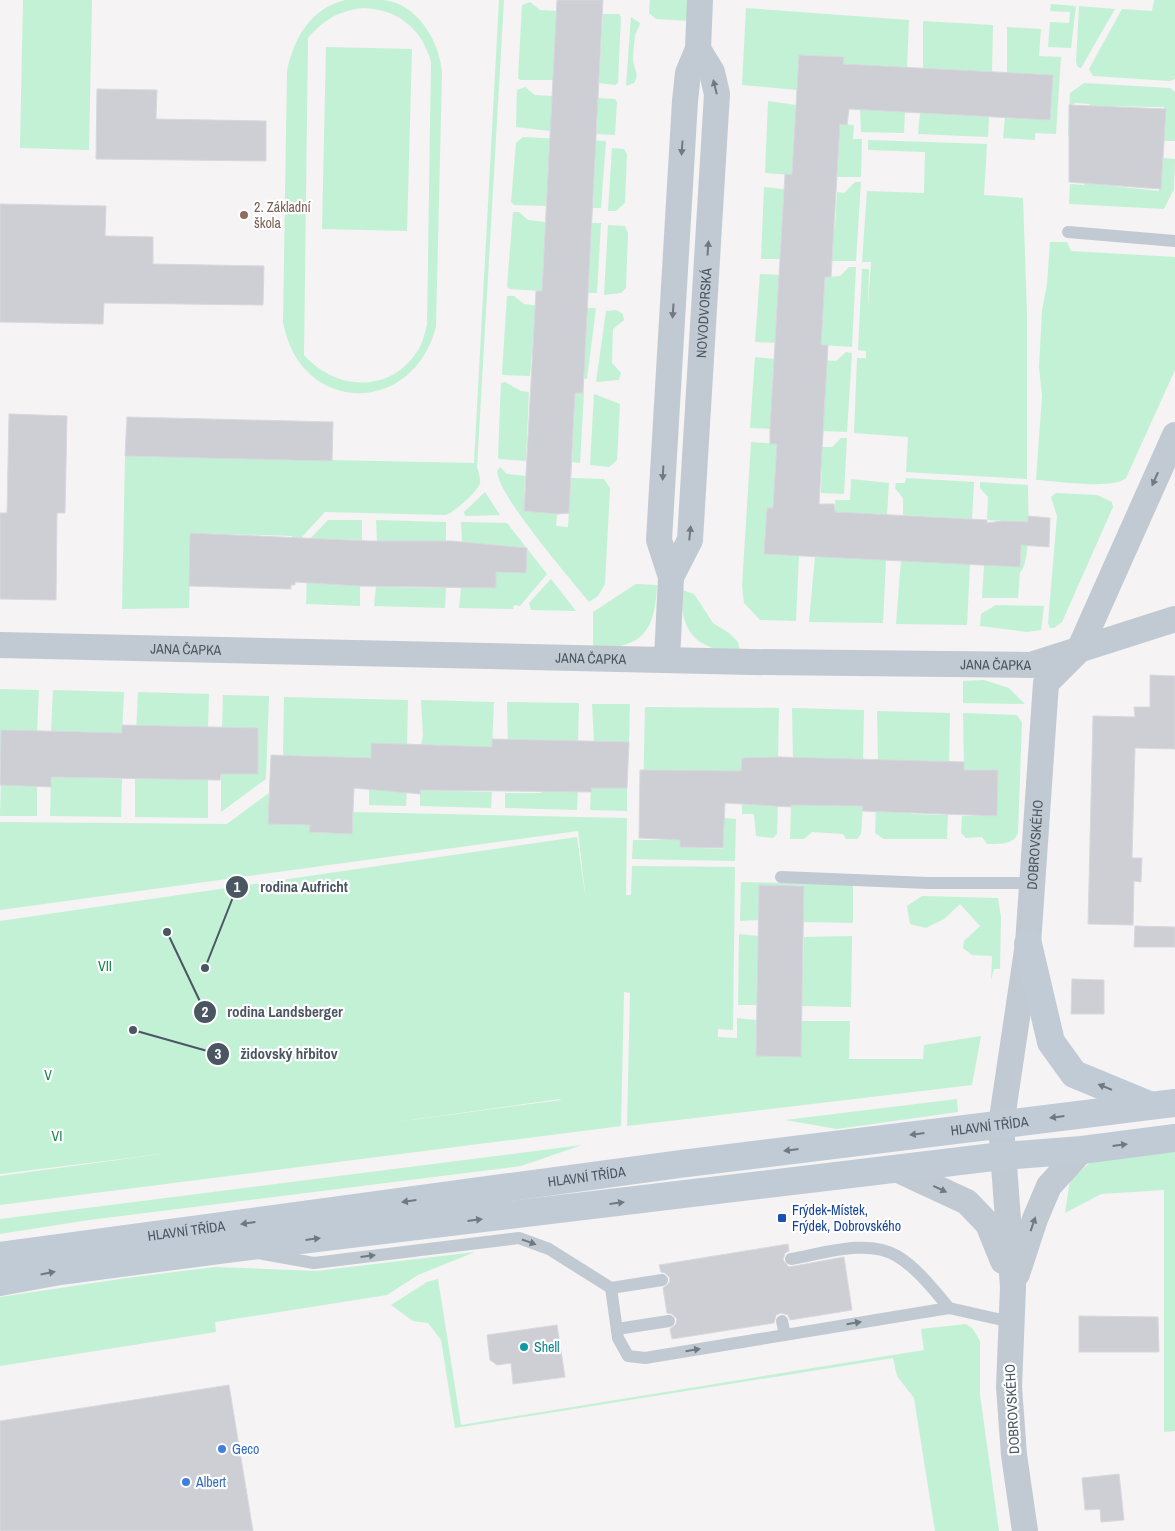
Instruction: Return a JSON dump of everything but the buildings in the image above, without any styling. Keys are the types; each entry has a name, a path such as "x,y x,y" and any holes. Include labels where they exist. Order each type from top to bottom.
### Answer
{"main road":[{"path":"1028,944 1051,1042 1074,1074 1163,1104"},
{"name":"HLAVNÍ TŘÍDA","path":"0,1256 680,1164 1163,1104"},
{"name":"HLAVNÍ TŘÍDA","path":"0,1282 60,1271 234,1248 1002,1156 1082,1150 1175,1138"}],"street":[{"name":"NOVODVORSKÁ","path":"667,659 671,577 690,540 717,94 712,72 698,49 700,0"},
{"name":"DOBROVSKÉHO","path":"1025,1531 1014,1455 1009,1387 1013,1287 1000,1125 1028,944 1046,683 1083,641 1175,435"},
{"name":"JANA ČAPKA","path":"0,645 751,662 1031,665 1083,641 1175,619"},
{"name":"DOBROVSKÉHO","path":"1013,1287 1035,1219 1049,1186 1082,1150"},
{"path":"896,1169 967,1202 988,1224 1013,1287"}],"lane":[{"path":"1068,232 1175,241"},
{"path":"781,877 928,883 1031,883"},
{"path":"234,1248 314,1263 519,1238 549,1249 611,1288 662,1280"},
{"path":"790,1259 860,1248 880,1250 897,1256 927,1283 949,1308"},
{"path":"611,1288 618,1338 628,1356 645,1358 949,1308 1011,1322"},
{"path":"617,1329 669,1321"},
{"path":"782,1321 785,1335"}],"green space":[{"path":"23,0 92,0 89,150 20,148"},
{"path":"345,0 384,0 396,3 407,9 417,17 432,37 437,49 442,73 436,327 423,357 404,378 381,390 356,393 332,388 310,374 293,352 283,322 287,71 299,36 313,18 333,4","holes":["363,8 375,9 397,17 414,30 427,50 431,62 427,325 420,347 409,362 395,373 380,380 364,382 348,381 332,376 317,367 304,355 308,38 332,17 347,11"]},
{"path":"499,0 504,0 477,467 480,479 478,487 465,501 446,515 325,512 301,538 292,553 292,536 191,533 189,608 122,609 125,456 474,463"},
{"path":"650,0 689,0 688,21 656,19 649,13"},
{"path":"1154,0 1175,0 1175,79 1170,81 1093,76 1089,69 1122,9 1152,11"},
{"path":"530,2 540,10 557,11 554,80 520,80 518,78 522,5"},
{"path":"1051,4 1076,6 1071,48 1048,47 1050,22 1069,23 1070,12 1050,11"},
{"path":"1079,6 1115,9 1081,68 1078,67 1076,62"},
{"path":"746,8 909,20 907,68 843,64 844,57 799,55 797,90 742,85"},
{"path":"603,14 619,14 621,17 618,83 615,85 599,83"},
{"path":"631,17 640,23 635,35 633,51 633,62 637,76 634,83 626,86"},
{"path":"923,21 993,25 992,72 923,69"},
{"path":"1007,27 1041,29 1039,56 1061,57 1056,134 1035,133 1035,140 1003,138 1005,117 1051,75 1007,73"},
{"path":"326,47 412,49 407,231 322,229"},
{"path":"1084,83 1170,88 1175,92 1175,141 1164,141 1164,107 1090,106 1090,104 1075,103 1072,105 1071,136 1068,136 1070,93"},
{"path":"525,87 535,95 553,96 550,131 516,127 517,90"},
{"path":"598,98 615,99 617,102 615,135 597,134"},
{"path":"768,101 796,105 792,175 765,173"},
{"path":"860,109 905,112 904,133 861,132"},
{"path":"920,113 989,117 988,137 918,134"},
{"path":"840,124 854,125 853,139 862,139 861,177 837,177"},
{"path":"523,137 606,141 601,208 593,208 594,173 547,206 514,205 511,202 516,143"},
{"path":"868,140 987,144 984,195 1023,198 1027,313 1027,479 906,472 908,437 854,433 857,358 866,358 866,351 858,350 862,269 869,269 868,307 871,262 862,262 867,191 924,193 925,152 868,150"},
{"path":"612,148 624,149 627,154 625,203 616,211 608,211"},
{"path":"1163,158 1175,159 1174,189 1164,209 1069,204 1070,184 1084,185 1085,183 1159,191"},
{"path":"855,182 861,182 856,261 826,261 828,227 835,227 837,192 844,193"},
{"path":"764,187 791,190 781,259 761,259"},
{"path":"513,212 519,212 528,220 546,222 542,291 509,289 507,286"},
{"path":"592,223 601,223 597,293 588,293"},
{"path":"608,225 625,226 628,233 626,288 621,293 604,295"},
{"path":"1050,242 1067,242 1071,251 1175,257 1175,370 1126,478 1119,482 1097,484 1036,480 1042,396 1039,367 1042,311 1047,284"},
{"path":"849,267 856,267 852,347 821,345 825,277 840,276"},
{"path":"760,274 780,275 776,343 755,342"},
{"path":"507,296 514,296 524,304 541,306 540,341 533,341 530,376 503,375 502,373"},
{"path":"587,308 596,308 587,379 576,378 585,343"},
{"path":"616,310 623,314 624,320 613,329 612,363 621,373 619,380 596,382 606,311"},
{"path":"846,352 852,353 847,432 823,431 825,396 820,360 836,361"},
{"path":"755,357 775,359 778,429 750,428"},
{"path":"505,382 521,391 529,392 526,461 499,459 498,457 501,383"},
{"path":"575,393 584,393 580,463 572,462"},
{"path":"594,394 620,404 617,460 609,467 590,465"},
{"path":"841,438 847,438 844,494 821,493 822,447 832,447"},
{"path":"751,442 777,444 773,508 767,508 764,553 799,555 796,621 760,620 744,603 742,586"},
{"path":"500,467 507,474 525,476 524,511 557,514 556,526 568,527 571,478 604,479 610,488 605,584 598,596 589,602 536,537 500,483 497,471"},
{"path":"906,478 974,482 972,519 903,515 903,498 895,488 896,483 905,483"},
{"path":"851,479 889,483 887,515 835,512 835,500 850,500"},
{"path":"980,482 1028,485 1026,558 1024,567 1020,572 1018,598 982,598 984,565 1020,567 1022,522 987,520 988,497 980,488"},
{"path":"485,492 500,515 465,516 464,512"},
{"path":"1056,493 1097,495 1112,502 1113,507 1062,622 1054,628 1050,628 1048,623 1057,516 1051,497"},
{"path":"328,520 362,520 362,540 325,539 324,584 360,586 360,606 306,604 308,541"},
{"path":"376,520 446,522 446,542 377,541"},
{"path":"461,522 507,523 547,574 520,606 514,605 513,609 459,608 461,588 496,588 496,572 526,573 527,551 462,542"},
{"path":"815,556 886,560 883,623 809,622"},
{"path":"901,561 970,564 967,625 896,624"},
{"path":"551,579 576,611 531,610 529,603"},
{"path":"636,584 657,585 653,615 643,635 623,645 610,648 593,648 593,612"},
{"path":"376,587 446,588 445,608 374,606"},
{"path":"682,590 694,594 713,623 729,633 738,642 740,652 713,648 694,637 684,618"},
{"path":"996,605 1044,606 1041,630 1027,632 980,626 981,614"},
{"path":"984,680 1009,688 1025,704 963,703 963,681"},
{"path":"0,689 39,690 37,732 0,760"},
{"path":"53,690 124,692 122,734 51,732"},
{"path":"138,692 209,694 208,728 136,734"},
{"path":"223,695 269,696 266,779 221,812 221,774 258,773 258,729 222,728"},
{"path":"284,697 408,700 407,745 371,758 283,755"},
{"path":"421,700 494,702 492,747 421,745 423,736"},
{"path":"507,702 579,703 578,741 508,747"},
{"path":"592,704 630,704 629,742 594,742"},
{"path":"645,707 779,708 778,759 742,758 742,772 643,801"},
{"path":"792,708 864,710 863,761 793,759"},
{"path":"877,711 950,713 949,769 878,761"},
{"path":"963,713 1017,715 1022,723 1018,832 1010,842 987,844 982,837 966,838 961,833 962,816 997,816 998,771 964,770"},
{"path":"208,774 208,818 135,817 135,779 172,779"},
{"path":"1,776 37,777 37,816 0,816"},
{"path":"51,777 122,779 121,817 50,816"},
{"path":"541,785 578,787 577,810 505,808 505,793 541,793"},
{"path":"591,788 627,788 627,811 590,810"},
{"path":"369,790 407,790 406,806 369,805"},
{"path":"420,790 492,792 491,808 420,806"},
{"path":"269,793 269,824 310,825 310,832 352,834 353,812 627,818 626,895 631,895 632,866 735,867 733,1030 718,1029 718,1037 737,1038 737,1018 756,1020 756,1056 800,1057 802,1021 850,1021 849,1059 923,1059 924,1045 981,1036 972,1085 627,1126 630,993 624,992 621,1126 0,1205 0,1176 169,1153 0,1174 0,921 577,837 586,901 578,831 0,910 0,822 227,824","holes":["560,1099 561,1100 382,1124"]},
{"path":"778,804 777,834 773,838 756,836 754,814 742,814 742,805"},
{"path":"791,805 863,806 861,834 857,839 846,839 843,834 812,832 804,839 790,839"},
{"path":"876,807 911,807 911,814 948,815 947,839 884,839 875,833"},
{"path":"724,818 736,819 735,861 632,859 633,840 680,840 681,847 723,849"},
{"path":"741,882 853,884 853,923 804,922 804,885 759,885 759,920 740,921"},
{"path":"922,896 998,898 1001,917 1000,969 994,969 991,980 992,956 972,955 963,948 964,941 980,926 960,904 944,919 926,928 910,924 907,906"},
{"path":"739,934 758,936 757,1005 738,1005"},
{"path":"852,936 851,1007 802,1006 804,937"},
{"path":"957,1099 958,1112 837,1129 785,1120"},
{"path":"582,1145 521,1166 89,1220 0,1234 0,1219"},
{"path":"1175,1151 1175,1431 1164,1432 1164,1190 1101,1194 1065,1213 1070,1180 1091,1162"},
{"path":"475,1252 418,1275 387,1295 215,1322 216,1332 0,1366 0,1297 215,1267 317,1271"},
{"path":"438,1279 461,1425 924,1350 921,1329 966,1324 973,1329 980,1341 980,1395 999,1531 935,1531 914,1398 897,1376 893,1358 455,1428 441,1340 428,1323 413,1321 391,1305 427,1282"}],"place":[{"name":"2. Základní škola","path":"244,215"},
{"name":"rodina Landsberger","path":"167,932"},
{"name":"rodina Aufricht","path":"205,968"},
{"name":"židovský hřbitov","path":"133,1030"},
{"name":"Frýdek-Místek, Frýdek, Dobrovského","path":"782,1218"},
{"name":"Shell","path":"524,1347"},
{"name":"Geco","path":"222,1449"},
{"name":"Albert","path":"186,1482"}],"park label":[{"name":"VII","path":"105,966"},
{"name":"V","path":"48,1075"},
{"name":"VI","path":"57,1136"}]}
